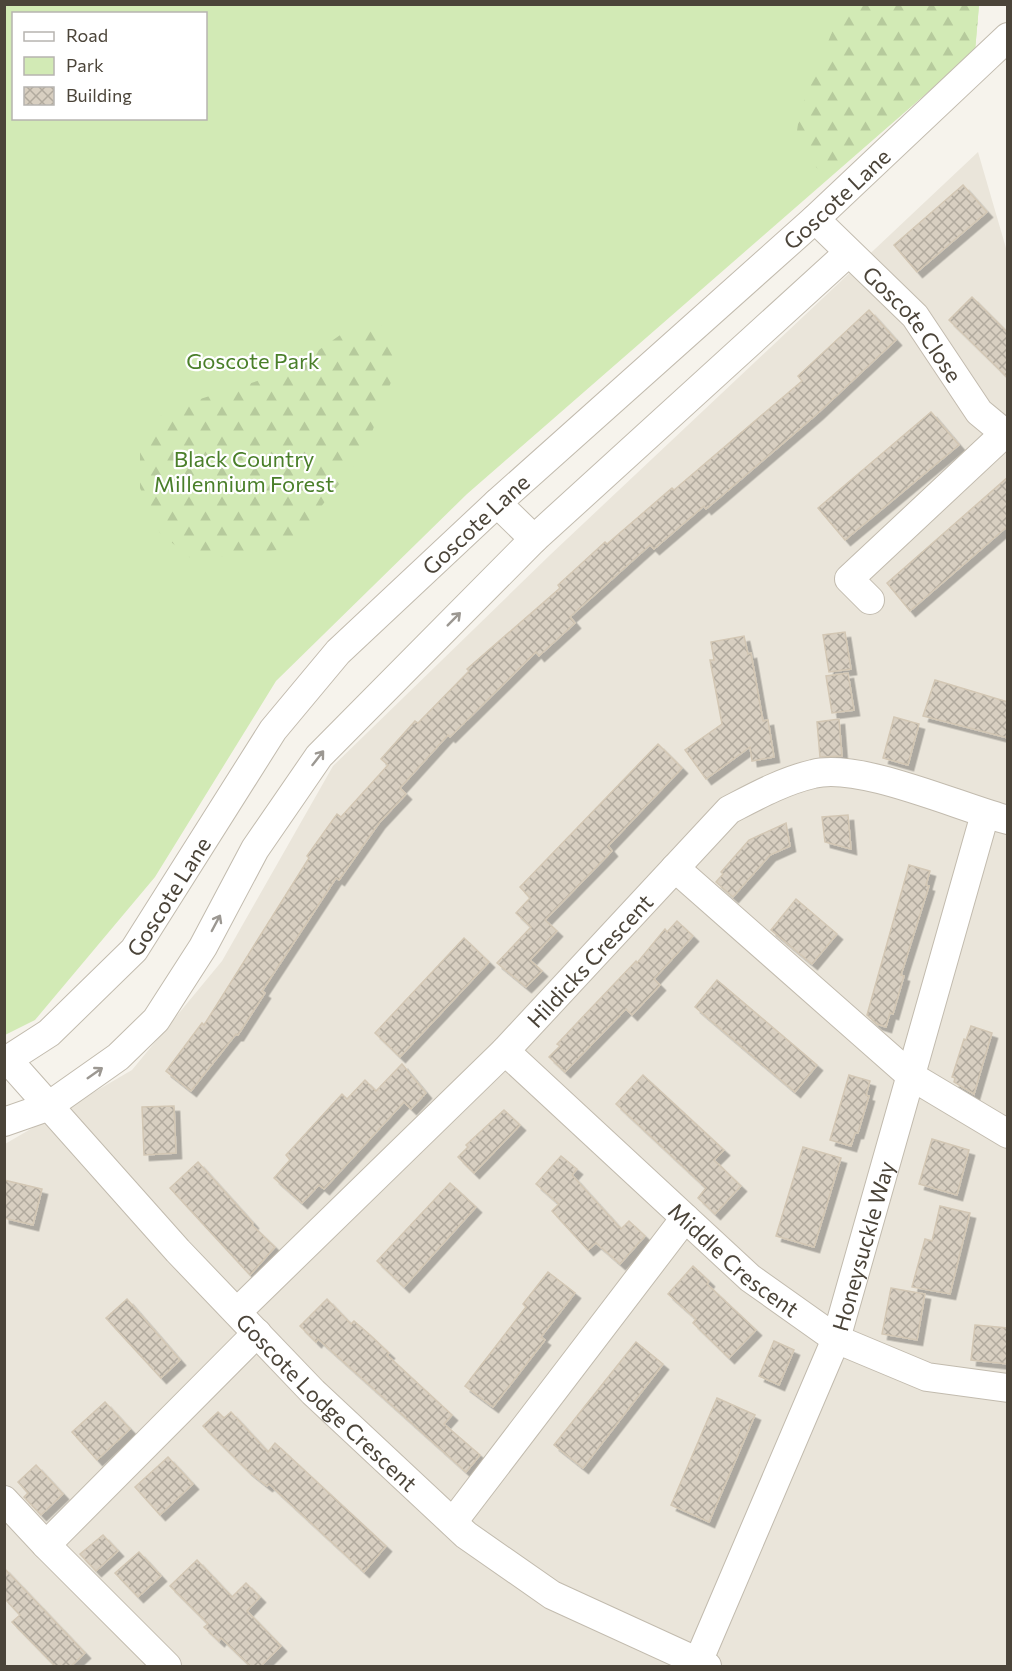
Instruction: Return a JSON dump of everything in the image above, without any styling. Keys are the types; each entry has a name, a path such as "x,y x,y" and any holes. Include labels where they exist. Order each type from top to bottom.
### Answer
{"street":[{"name":"Goscote Lane","path":"6,1061 49,1033 134,950 273,730 338,652 496,503 815,219 1008,37"},
{"name":"Goscote Close","path":"815,219 915,316 979,412 1006,435 849,579 870,600"},
{"path":"4,1122 47,1107 118,1057 156,1020 203,947 255,849 319,756 534,539 848,253"},
{"path":"496,503 534,539"},
{"name":"Hildicks Crescent","path":"237,1312 506,1051 729,810 765,791 815,773 861,774 996,817"},
{"name":"Honeysuckle Way","path":"702,1664 836,1339 911,1076 996,817"},
{"path":"675,868 911,1076 1008,1134"},
{"name":"Middle Crescent","path":"506,1051 750,1278 836,1339 927,1377 1008,1388"},
{"name":"Goscote Lodge Crescent","path":"6,1061 313,1392 466,1534 552,1595 702,1664"},
{"path":"453,1522 685,1218"},
{"path":"46,1545 257,1333"},
{"path":"4,1500 167,1666"}],"shaded area":[{"path":"978,152 1008,255 1007,1666 5,1666 5,1144 132,1070 222,961 333,766 550,555"}],"green space":[{"name":"Goscote Park","path":"5,5 979,5 975,51 467,494 276,681 155,877 35,1020 5,1035"},
{"path":"843,5 979,5 975,51 827,179 795,144 800,111"},
{"name":"Black Country Millennium Forest","path":"377,321 404,348 364,453 287,549 193,560 160,533 140,488 140,445 165,410 289,371 343,333"}],"building":[{"path":"963,185 987,212 917,272 894,245"},
{"path":"972,297 1008,333 1008,378 949,320"},
{"path":"869,310 896,340 817,414 706,509 704,506 654,549 650,545 570,617 575,623 539,656 536,652 450,737 448,735 400,788 406,794 379,823 339,880 336,878 262,991 265,993 238,1035 236,1034 191,1091 166,1071 202,1023 204,1025 309,858 307,856 337,814 341,817 388,765 381,759 415,721 418,723 469,671 467,669 560,588 558,585 605,542 607,544 672,488 674,490 802,381 798,376"},
{"path":"931,412 959,445 845,540 818,508"},
{"path":"1008,477 1008,526 910,611 887,583"},
{"path":"845,632 851,669 829,672 823,635"},
{"path":"744,636 748,654 751,653 763,721 768,720 774,757 752,761 750,747 706,779 685,750 722,724 710,660 714,660 711,642"},
{"path":"848,673 854,710 832,713 826,676"},
{"path":"935,680 1008,702 1008,738 923,716"},
{"path":"894,717 919,724 908,765 883,758"},
{"path":"839,719 842,756 820,757 817,722"},
{"path":"658,744 682,768 608,846 612,851 545,920 557,931 530,960 542,971 526,987 497,963 531,927 516,913 530,898 520,887"},
{"path":"848,815 851,849 825,842 822,817"},
{"path":"786,823 790,846 770,855 733,897 716,882 723,874 721,872 749,840"},
{"path":"909,865 930,871 926,885 929,886 901,975 904,976 893,1014 890,1013 886,1027 877,1024 867,1015"},
{"path":"796,899 837,934 812,964 771,930"},
{"path":"677,921 693,936 654,979 660,985 632,1015 626,1009 565,1072 549,1057 560,1046 557,1044 636,961 637,963 665,929 667,932"},
{"path":"464,938 489,962 400,1057 375,1033"},
{"path":"717,980 817,1065 795,1092 695,1007"},
{"path":"971,1026 992,1033 974,1094 954,1082 955,1078 952,1077 964,1039 966,1040"},
{"path":"402,1064 426,1093 411,1109 404,1102 324,1189 319,1185 302,1203 274,1178 290,1160 286,1155 342,1094 347,1099 365,1080 376,1091"},
{"path":"643,1075 724,1150 714,1160 741,1186 715,1214 698,1198 706,1188 616,1104"},
{"path":"849,1075 870,1081 866,1095 869,1096 858,1133 855,1133 851,1146 830,1140"},
{"path":"174,1106 176,1153 144,1155 142,1107"},
{"path":"504,1110 520,1125 474,1173 458,1157 468,1147 466,1145"},
{"path":"932,1139 969,1150 957,1195 919,1184"},
{"path":"803,1147 841,1158 814,1247 776,1236"},
{"path":"561,1156 577,1169 572,1175 621,1229 629,1221 645,1236 620,1264 596,1243 588,1250 552,1211 559,1204 536,1184"},
{"path":"198,1162 253,1223 252,1225 275,1247 250,1275 170,1188"},
{"path":"4,1180 42,1189 33,1225 4,1218"},
{"path":"450,1183 476,1207 404,1287 377,1261"},
{"path":"940,1206 970,1213 950,1294 912,1287 925,1239 932,1241"},
{"path":"693,1266 709,1281 707,1284 756,1330 729,1358 693,1323 696,1319 668,1294"},
{"path":"548,1272 575,1293 541,1337 545,1340 493,1407 465,1386 526,1307 523,1304"},
{"path":"891,1288 925,1294 917,1340 882,1334"},
{"path":"127,1299 180,1360 161,1378 106,1318"},
{"path":"327,1299 351,1324 354,1321 370,1335 389,1353 387,1355 452,1415 444,1424 480,1455 466,1472 318,1339 316,1342 300,1326"},
{"path":"975,1325 1008,1328 1008,1364 971,1360"},
{"path":"774,1341 794,1350 779,1385 759,1376"},
{"path":"636,1342 663,1364 583,1468 554,1445"},
{"path":"717,1398 755,1415 709,1522 671,1505"},
{"path":"105,1402 130,1429 97,1460 72,1432"},
{"path":"218,1412 224,1418 231,1412 268,1452 275,1443 386,1546 364,1572 269,1484 267,1486 247,1470 203,1426"},
{"path":"168,1457 193,1484 160,1515 135,1487"},
{"path":"36,1465 63,1494 41,1515 24,1497 28,1493 18,1482"},
{"path":"103,1535 118,1551 96,1571 80,1554"},
{"path":"139,1552 161,1576 138,1597 115,1573"},
{"path":"197,1560 232,1597 246,1583 260,1597 247,1611 281,1646 261,1666 250,1666 221,1638 219,1641 204,1627 208,1624 170,1586"},
{"path":"4,1568 85,1653 71,1666 55,1666 12,1622 20,1615 4,1598"}]}
